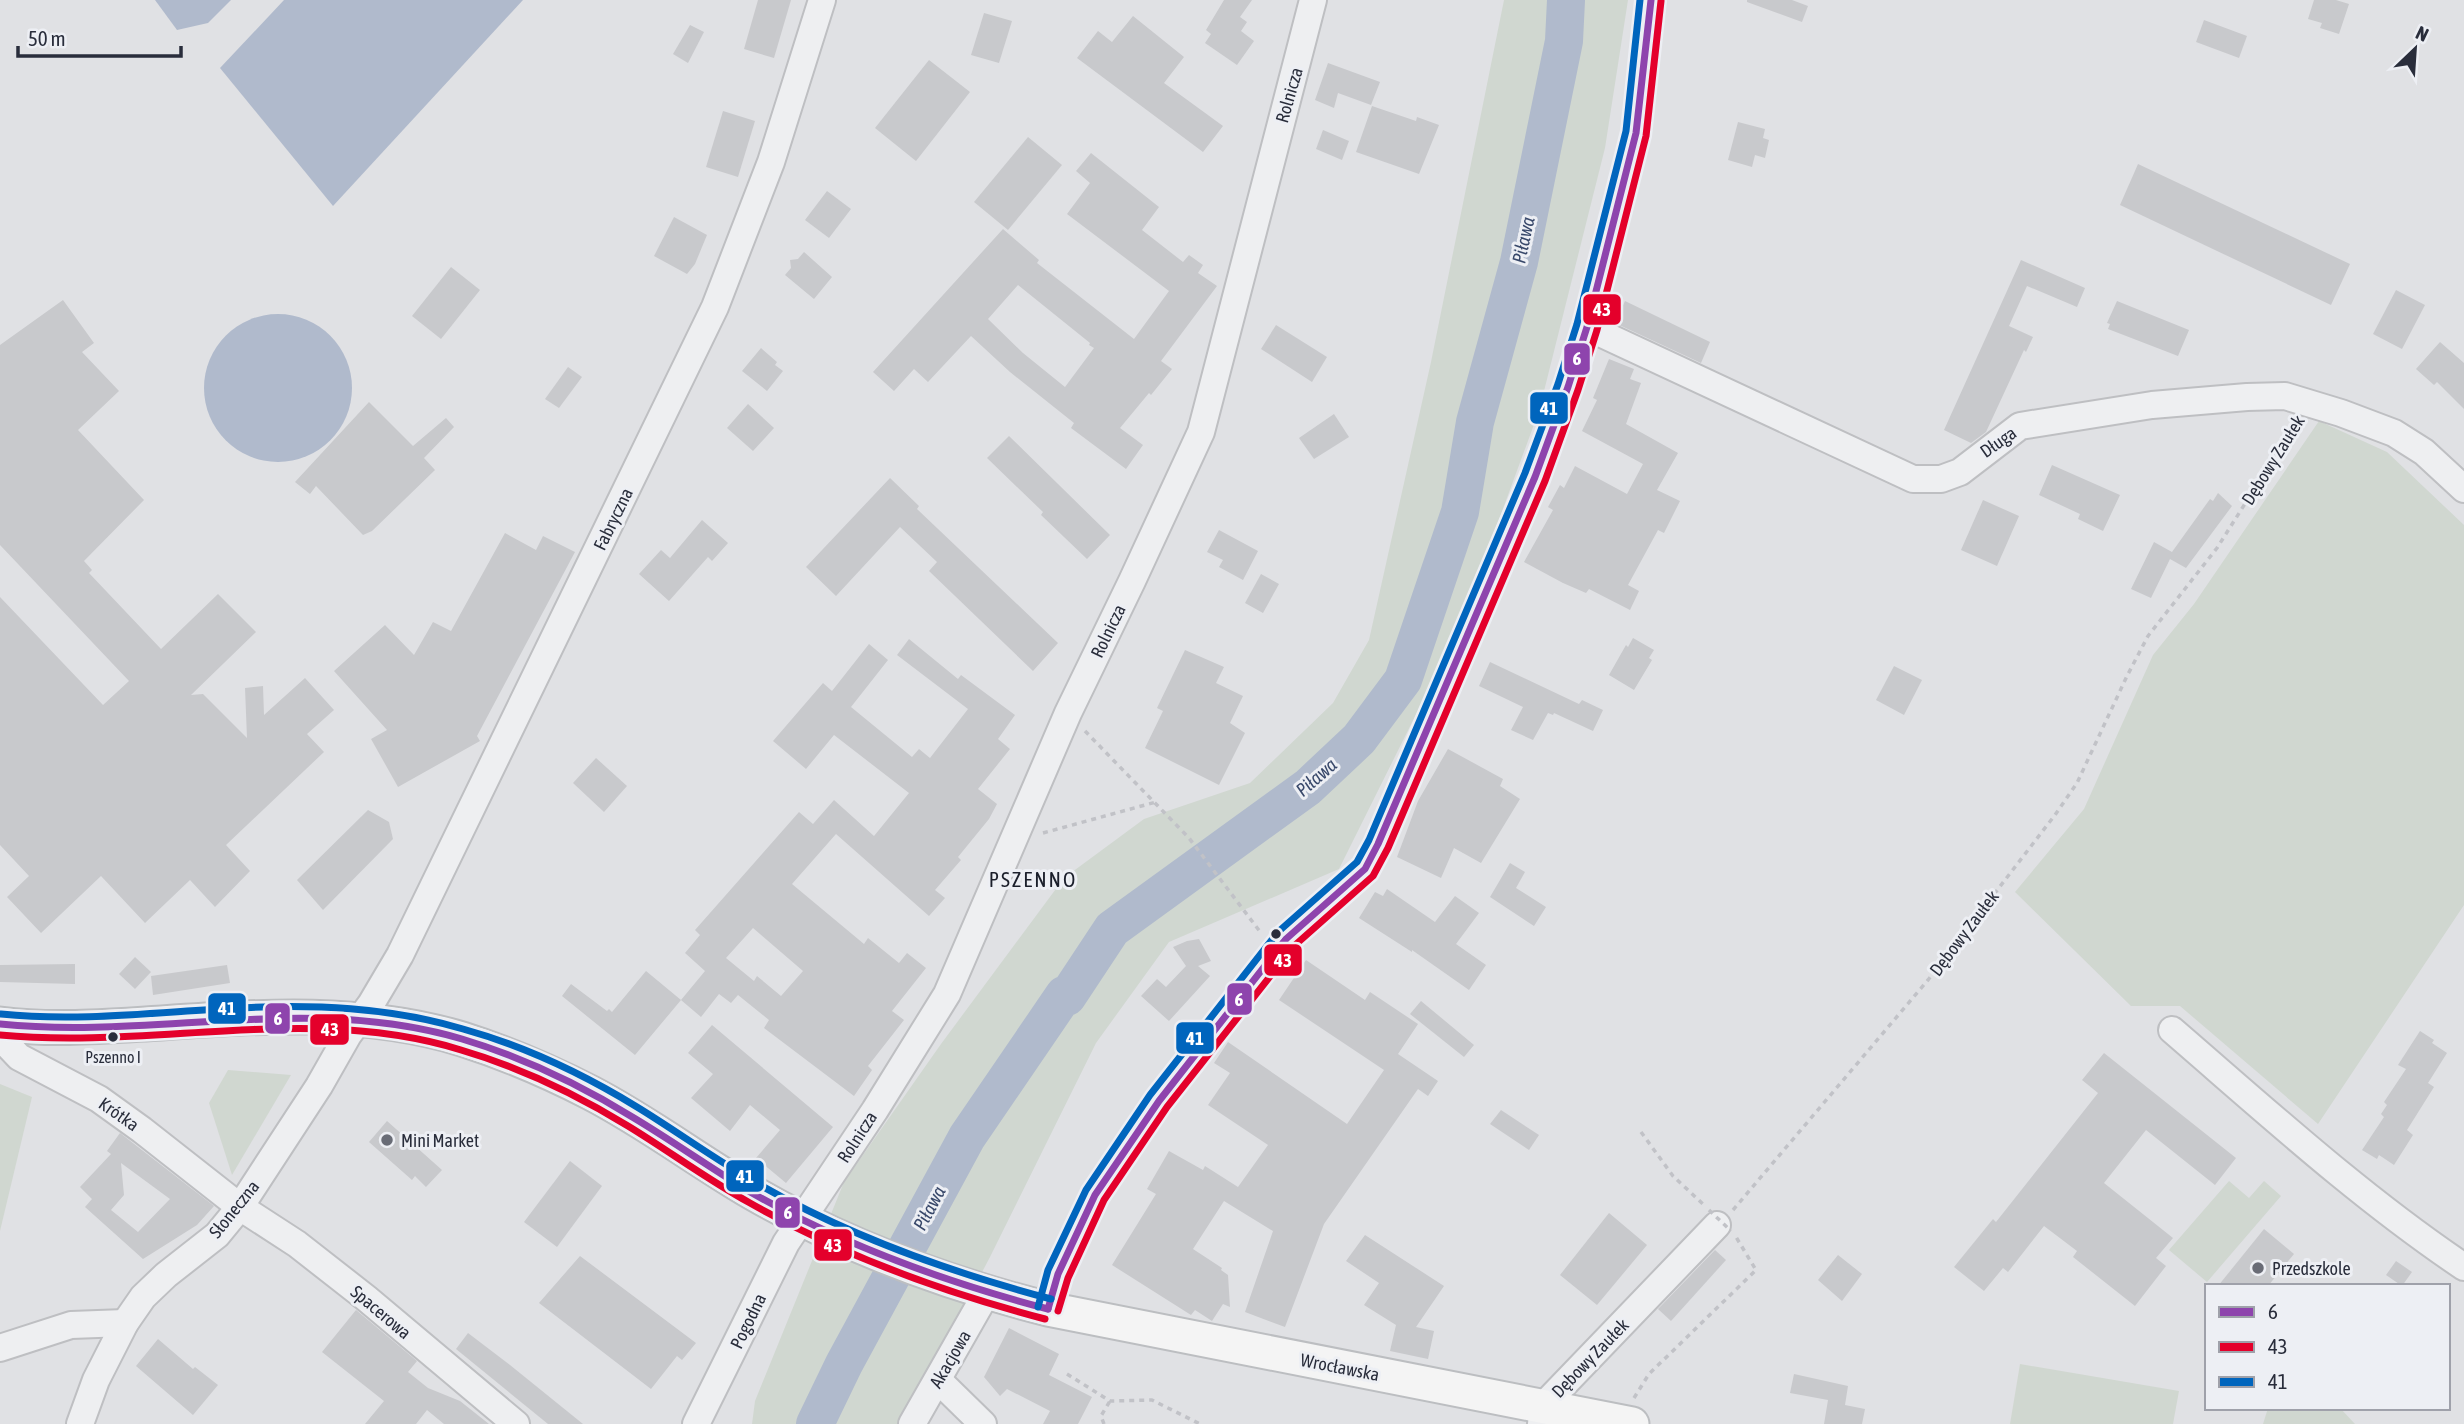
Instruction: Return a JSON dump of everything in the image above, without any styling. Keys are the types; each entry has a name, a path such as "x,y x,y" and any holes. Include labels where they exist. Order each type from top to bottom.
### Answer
{"main road":[{"name":"Wrocławska","path":"3,1024 63,1028 301,1016 359,1020 427,1030 461,1039 549,1073 592,1094 752,1192 816,1226 890,1259 980,1292 1542,1415 1629,1423"}],"street":[{"name":"Fabryczna","path":"359,1020 400,955 715,307 771,162 822,0"},
{"name":"Rolnicza","path":"816,1226 869,1118 947,994 1010,842 1068,713 1201,432 1312,0"},
{"path":"1048,1309 1058,1274 1095,1195 1159,1101 1286,939 1365,869 1378,844 1535,477 1587,327 1636,133 1651,0"},
{"name":"Długa","path":"1587,327 1913,480 1941,479 1960,472 2020,426 2152,405 2285,396 2394,433 2424,452 2464,489"},
{"name":"Słoneczna","path":"80,1424 96,1380 125,1323 143,1297 216,1235 240,1208 359,1020"},
{"name":"Krótka","path":"3,1024 5,1042 19,1057 99,1100 142,1130 240,1208"},
{"path":"2172,1030 2320,1157 2413,1232 2464,1267"},
{"name":"Spacerowa","path":"240,1208 297,1244 516,1424"},
{"name":"Dębowy Zaułek","path":"1542,1415 1719,1222"},
{"name":"Pogodna","path":"696,1424 786,1243 816,1226"},
{"name":"Akacjowa","path":"912,1424 938,1380 980,1292"},
{"path":"0,1348 71,1325 125,1323"},
{"path":"938,1380 983,1424"}],"path":[{"name":"Dębowy Zaułek","path":"1719,1222 1740,1204 1862,1055 1928,980 2056,815 2077,783 2148,636 2217,548 2308,403"},
{"path":"1068,713 1189,838 1275,952"},
{"path":"1010,842 1156,802"},
{"path":"1629,1423 1629,1406 1649,1374 1756,1270 1719,1222 1672,1176 1641,1132"},
{"path":"1067,1374 1110,1401 1152,1400 1200,1424"},
{"path":"1104,1424 1101,1416 1110,1401"}],"shaded area":[{"path":"1504,0 1628,0 1605,148 1539,411 1459,628 1339,869 1169,942 1096,1043 990,1257 902,1424 752,1424 755,1401 844,1182 941,1044 1064,878 1144,819 1250,783 1333,703 1369,640 1431,362"},
{"path":"2319,421 2387,452 2464,525 2464,905 2318,1124 2180,1006 2131,1006 2015,892 2084,809 2153,655 2194,604"},
{"path":"228,1070 291,1075 232,1175 209,1103"},
{"path":"0,1084 32,1097 0,1231"},
{"path":"2229,1181 2249,1198 2264,1181 2281,1196 2207,1282 2169,1250"},
{"path":"2020,1364 2179,1391 2173,1424 2010,1424"},
{"path":"2267,1410 2342,1410 2355,1424 2263,1424"}],"water":[{"path":"155,0 231,0 208,23 177,30"},
{"path":"284,0 523,0 333,206 220,68"},
{"path":"278,314 306,320 330,336 346,360 352,388 346,416 330,440 306,456 278,462 250,456 226,440 210,416 204,388 210,360 226,336 250,320"}],"building":[{"path":"758,0 791,0 774,58 744,49"},
{"path":"1224,0 1252,0 1240,17 1247,22 1241,31 1254,41 1237,65 1205,43 1211,34 1206,30"},
{"path":"1747,0 1792,0 1808,6 1802,22"},
{"path":"2314,0 2336,0 2349,4 2339,34 2320,28 2322,23 2308,19"},
{"path":"984,13 1012,21 999,63 971,55"},
{"path":"1133,16 1184,57 1164,83 1223,126 1203,152 1077,58 1098,31 1112,42"},
{"path":"2204,20 2247,36 2239,58 2196,42"},
{"path":"690,25 704,32 688,63 673,54"},
{"path":"929,60 970,92 916,161 875,128"},
{"path":"1328,63 1380,82 1371,105 1338,93 1334,108 1315,100"},
{"path":"1372,106 1416,121 1417,117 1439,125 1419,174 1356,152"},
{"path":"723,111 755,121 738,177 706,167"},
{"path":"1738,122 1765,129 1763,138 1769,140 1765,158 1755,155 1752,167 1728,160"},
{"path":"1323,130 1349,141 1342,160 1316,149"},
{"path":"1028,137 1062,165 1008,230 974,202"},
{"path":"1091,153 1159,207 1142,230 1183,262 1189,255 1203,265 1198,273 1217,286 1161,361 1172,369 1120,428 1143,445 1126,469 1071,428 1074,423 1010,372 971,336 928,382 914,369 894,391 873,372 1003,229 1039,260 1037,263 1134,339 1169,291 1067,214 1090,183 1076,171","holes":["1018,285 1094,348 1065,387 1023,353 988,319"]},
{"path":"2138,164 2350,264 2331,305 2120,205"},
{"path":"827,191 851,209 829,238 805,220"},
{"path":"674,217 707,235 695,264 687,274 654,256"},
{"path":"804,252 832,277 814,299 785,275 791,268 790,260 798,259"},
{"path":"2021,260 2085,288 2077,307 2027,286 2009,326 2033,337 2026,352 2024,350 1986,432 1971,443 1944,430"},
{"path":"451,267 480,290 441,339 412,316"},
{"path":"2396,290 2425,305 2402,349 2373,334"},
{"path":"63,300 94,343 82,352 119,391 78,430 144,500 84,561 92,570 89,573 161,649 218,594 256,632 191,695 203,694 247,738 245,688 263,686 264,715 305,678 334,710 307,734 324,752 226,845 250,871 215,907 190,880 145,923 101,876 41,933 7,897 29,876 0,845 0,597 103,705 129,681 0,545 0,345"},
{"path":"1625,301 1710,342 1701,363 1615,323"},
{"path":"2117,301 2189,330 2178,356 2108,329 2110,324 2107,323"},
{"path":"1276,325 1327,357 1312,382 1261,349"},
{"path":"2440,342 2464,363 2464,409 2437,382 2434,385 2416,369"},
{"path":"761,348 783,371 767,391 742,371"},
{"path":"1609,359 1634,369 1630,379 1641,383 1626,424 1678,453 1657,490 1680,501 1664,533 1658,530 1628,585 1639,591 1630,610 1589,589 1586,593 1563,583 1524,562 1553,510 1548,507 1560,485 1564,488 1575,466 1627,494 1643,464 1582,431 1597,400 1593,398"},
{"path":"568,367 582,377 559,408 545,399"},
{"path":"369,402 413,446 446,418 454,427 424,458 435,470 372,531 363,535 316,486 310,494 295,482"},
{"path":"748,404 774,428 753,451 727,428"},
{"path":"1334,414 1349,437 1314,459 1299,438"},
{"path":"1009,436 1110,535 1087,559 987,458"},
{"path":"2052,465 2120,495 2103,531 2078,519 2080,514 2039,495"},
{"path":"890,478 919,506 917,509 1058,643 1033,671 929,571 937,562 900,527 836,596 806,567"},
{"path":"2218,493 2232,506 2186,568 2170,559 2151,598 2131,589 2154,542 2172,552 2210,499 2213,501"},
{"path":"1983,500 2019,516 1997,566 1961,550"},
{"path":"702,520 728,543 712,561 708,557 669,601 639,574 661,550 670,558"},
{"path":"1219,530 1258,551 1243,580 1219,567 1223,560 1207,552"},
{"path":"505,533 536,550 543,536 575,552 477,736 480,741 398,787 371,739 387,730 334,671 385,625 414,655 433,622 451,631"},
{"path":"1261,574 1279,584 1263,613 1245,603"},
{"path":"1633,638 1654,650 1649,658 1652,660 1634,690 1609,675"},
{"path":"909,639 958,679 961,675 1015,715 998,739 1010,749 978,789 997,804 989,819 958,857 961,860 935,890 945,898 929,916 836,834 792,884 864,944 868,938 899,963 907,953 926,968 892,1011 904,1020 868,1066 872,1070 854,1096 764,1028 769,1020 738,995 731,1003 719,994 701,1017 681,1000 705,971 685,953 700,935 695,930 799,812 813,824 834,800 874,836 909,793 834,735 806,769 773,741 823,683 832,691 869,644 888,660 851,707 912,757 919,749 930,758 968,709 897,655","holes":["753,928 803,971 781,996 757,976 754,981 726,958"]},
{"path":"1185,650 1224,667 1216,683 1243,696 1230,723 1245,733 1219,785 1145,748 1163,711 1157,708"},
{"path":"1490,662 1579,704 1582,700 1603,710 1593,731 1554,713 1548,713 1533,740 1511,730 1523,707 1479,686"},
{"path":"1894,666 1922,680 1904,715 1876,700"},
{"path":"1448,749 1503,779 1500,786 1520,799 1481,863 1454,848 1441,878 1397,857 1418,801"},
{"path":"596,758 627,786 604,812 573,783"},
{"path":"368,810 389,822 393,839 323,910 297,880"},
{"path":"1510,863 1525,872 1516,888 1546,907 1534,926 1490,897"},
{"path":"1387,889 1435,922 1455,896 1479,913 1456,944 1486,965 1469,990 1412,950 1359,918 1375,892 1383,896"},
{"path":"1199,939 1211,961 1198,966 1210,976 1169,1021 1141,996 1157,979 1166,987 1186,966 1173,947"},
{"path":"135,957 151,972 135,989 119,974"},
{"path":"1306,960 1365,1000 1370,992 1418,1024 1398,1054 1438,1081 1428,1096 1418,1089 1324,1224 1285,1327 1245,1312 1273,1231 1224,1201 1193,1249 1228,1275 1230,1307 1223,1304 1212,1321 1195,1310 1191,1315 1112,1265 1156,1194 1147,1189 1169,1151 1203,1170 1205,1166 1238,1187 1268,1145 1208,1105 1230,1073 1214,1063 1228,1042 1347,1124 1384,1070 1279,1000"},
{"path":"75,964 75,984 0,982 0,965"},
{"path":"227,965 230,983 153,995 151,976"},
{"path":"646,971 681,1000 635,1055 562,996 571,984 612,1012"},
{"path":"1421,1001 1474,1045 1464,1057 1410,1014"},
{"path":"712,1025 833,1127 786,1183 756,1158 780,1130 750,1105 730,1131 691,1098 713,1074 688,1053"},
{"path":"2420,1031 2447,1053 2428,1083 2434,1087 2407,1130 2413,1135 2394,1165 2379,1155 2377,1159 2362,1150 2384,1117 2381,1114 2387,1105 2384,1102 2406,1069 2398,1065"},
{"path":"2104,1053 2236,1158 2215,1185 2146,1130 2104,1183 2173,1238 2156,1258 2166,1266 2135,1306 2073,1257 2077,1251 2044,1226 2008,1272 2003,1268 1984,1291 1954,1267 1993,1219 1996,1222 2098,1093 2082,1080"},
{"path":"1501,1110 1539,1135 1529,1150 1490,1124"},
{"path":"387,1121 442,1170 426,1187 415,1176 412,1180 369,1142"},
{"path":"120,1133 214,1206 197,1225 143,1259 85,1207 92,1199 80,1187 111,1154 107,1151","holes":["121,1163 170,1199 138,1232 111,1210 124,1195"]},
{"path":"570,1161 602,1186 557,1247 524,1222"},
{"path":"1609,1213 1647,1245 1597,1305 1560,1275"},
{"name":"Przedszkole","path":"2264,1229 2294,1254 2270,1284 2220,1284"},
{"path":"1365,1235 1444,1286 1416,1327 1434,1331 1428,1359 1390,1351 1396,1325 1364,1305 1379,1283 1346,1261"},
{"path":"1715,1250 1726,1260 1671,1321 1658,1309"},
{"path":"1838,1255 1862,1274 1842,1301 1818,1280"},
{"path":"580,1256 696,1343 682,1360 677,1356 651,1389 539,1303"},
{"path":"2396,1261 2412,1272 2403,1284 2386,1275"},
{"path":"356,1310 417,1361 408,1372 428,1388 460,1401 489,1424 444,1424 427,1410 416,1424 365,1424 384,1401 322,1352"},
{"path":"1009,1328 1059,1354 1049,1375 1092,1397 1078,1424 1043,1424 1050,1411 1007,1389 1000,1396 984,1377"},
{"path":"468,1333 583,1424 548,1424 456,1349"},
{"path":"158,1339 193,1369 195,1367 218,1385 193,1415 136,1366"},
{"path":"1794,1374 1848,1386 1845,1405 1865,1409 1862,1424 1824,1424 1828,1400 1790,1393"}],"waterway":[{"name":"Piława","path":"815,1424 844,1364 967,1137 1112,929 1308,787 1359,739 1403,680 1460,512 1475,422 1519,262 1564,41 1566,0"}],"transit line":[{"name":"41","path":"1038,1307 1048,1270 1086,1190 1150,1095 1278,932 1357,862 1369,840 1525,473 1558,384 1577,324 1626,131 1640,0"},
{"name":"6","path":"1048,1309 1058,1274 1095,1195 1159,1101 1286,939 1365,869 1378,844 1535,477 1568,387 1587,327 1636,133 1651,0"},
{"name":"43","path":"1058,1311 1068,1278 1104,1200 1167,1107 1294,946 1373,876 1388,848 1545,481 1578,390 1597,330 1646,136 1661,1"},
{"name":"41","path":"1,1014 89,1017 294,1006 379,1012 463,1029 531,1052 596,1083 744,1176 830,1221 938,1265 1051,1299"},
{"name":"6","path":"0,1024 116,1027 288,1018 404,1026 462,1039 529,1063 593,1094 752,1193 823,1230 896,1261 971,1287 1048,1309"},
{"name":"43","path":"0,1035 58,1038 231,1030 346,1030 404,1036 461,1050 526,1073 588,1103 734,1194 821,1240 894,1271 1045,1319"}],"place":[{"name":"Pszenno I","path":"113,1037"},
{"name":"Mini Market","path":"387,1140"},
{"name":"Przedszkole","path":"2258,1268"}],"district":[{"name":"PSZENNO","path":"1033,879"}]}
